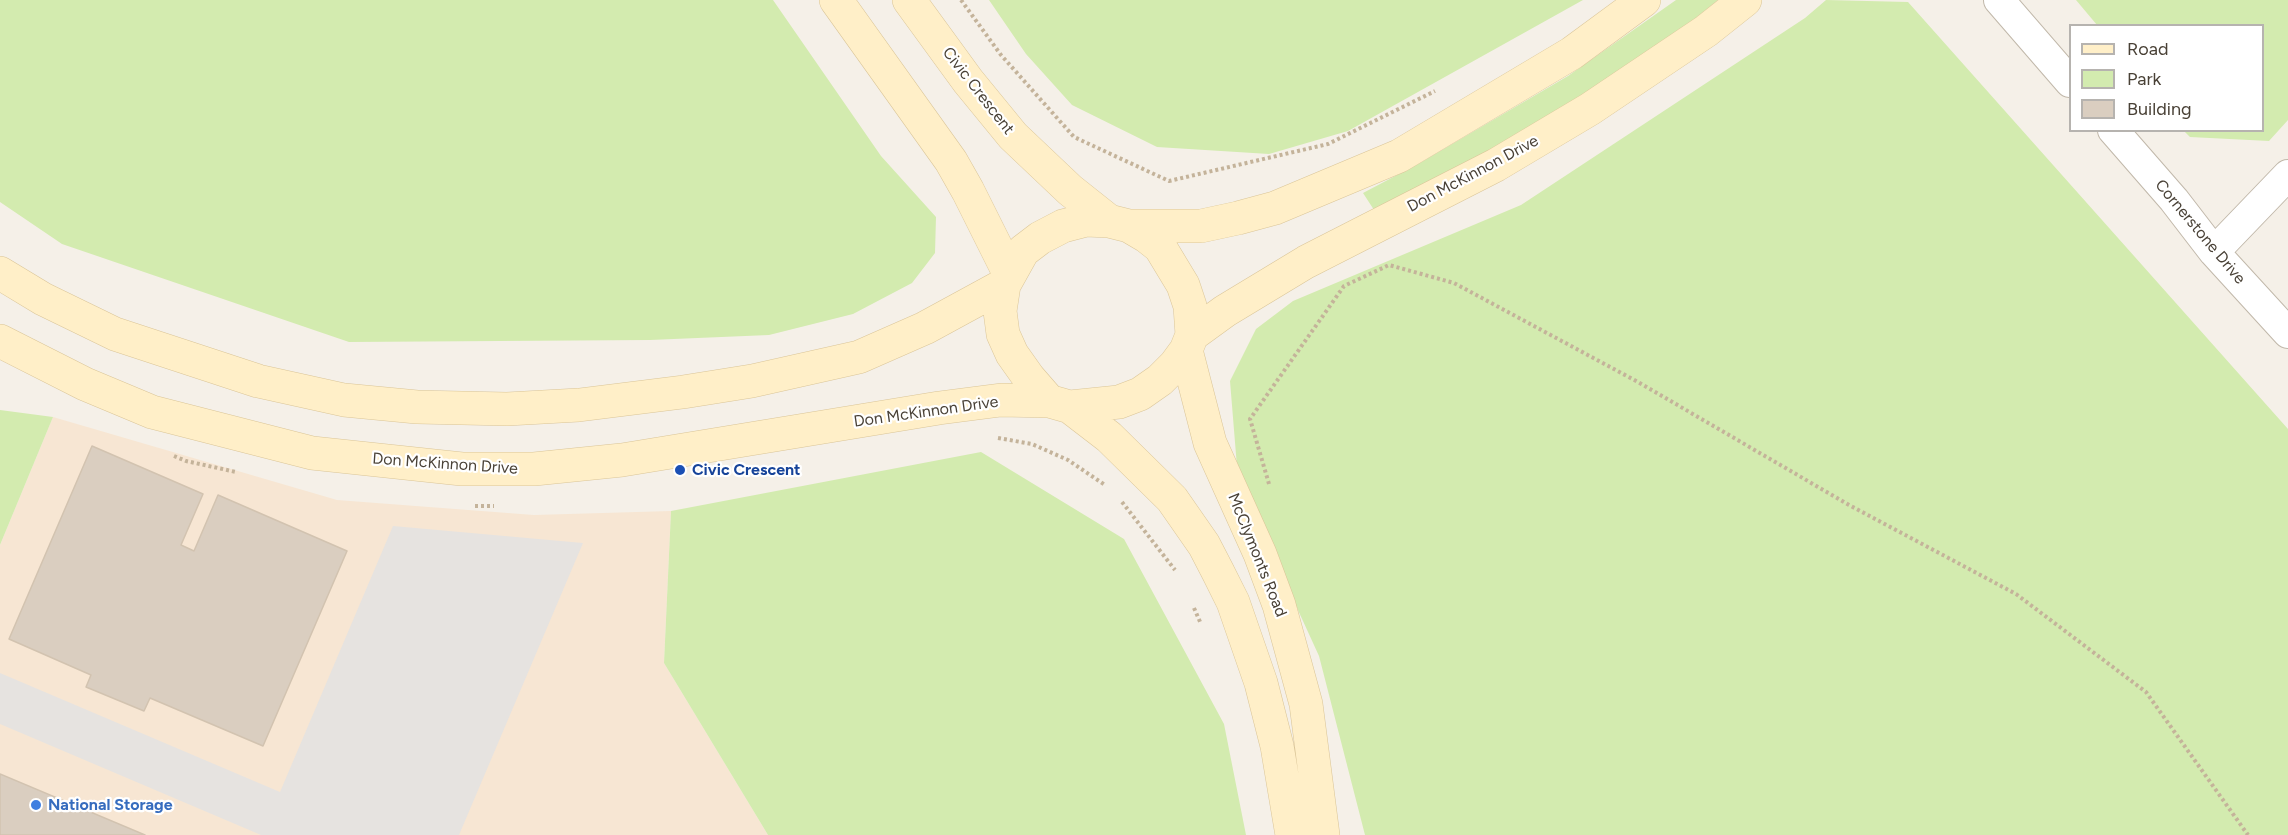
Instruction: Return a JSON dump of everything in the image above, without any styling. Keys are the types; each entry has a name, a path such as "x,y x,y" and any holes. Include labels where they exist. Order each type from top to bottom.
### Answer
{"main road":[{"path":"836,0 951,161 969,190 1007,279"},
{"name":"Civic Crescent","path":"909,0 1013,136 1070,190 1119,224"},
{"path":"1292,835 1277,746 1262,683 1233,602 1214,563 1189,521 1172,499 1109,437 1060,404 1029,378 1012,354 1003,334 1000,311 1007,279 1023,251 1063,225 1086,220 1119,224 1202,226 1238,219 1275,208 1399,156 1572,53 1644,0"},
{"name":"Don McKinnon Drive","path":"1189,342 1233,306 1306,262 1496,165 1590,109 1706,31 1745,0"},
{"path":"1060,404 1094,406 1119,402 1140,394 1160,381 1175,365 1189,342 1190,306 1173,266 1160,247 1146,236 1119,224"},
{"path":"0,273 43,299 115,334 258,381 344,400 417,407 507,409 579,405 682,392 752,381 859,357 917,332 1007,279"},
{"name":"Don McKinnon Drive","path":"0,341 85,384 152,412 312,453 462,469 534,470 611,461 1001,400 1060,404"},
{"name":"McClymonts Road","path":"1189,342 1210,443 1260,554 1279,605 1306,704 1323,835"}],"street":[{"path":"1999,0 2069,81"},
{"name":"Cornerstone Drive","path":"2115,132 2174,200 2214,252 2288,333"},
{"path":"2214,252 2288,175"}],"path":[{"path":"961,0 1002,54 1074,137 1169,182 1328,144"},
{"path":"1270,487 1250,419 1344,286 1389,265 1454,283 1638,382 1849,505 2016,594 2146,693 2248,835"}],"shaded area":[{"path":"53,417 337,500 534,515 671,511 664,663 768,835 0,835 0,545"},
{"path":"393,526 583,543 459,835 261,835 0,724 0,673 280,792"}],"green space":[{"path":"0,0 773,0 881,156 936,217 935,253 912,283 853,314 769,335 650,340 349,342 62,244 0,202"},
{"path":"989,0 1583,0 1348,131 1269,154 1157,147 1072,105 1026,54"},
{"path":"1676,0 1718,0 1696,18 1584,94 1477,159 1376,213 1363,193 1418,164 1568,76"},
{"path":"1826,0 1908,2 2288,429 2288,835 1365,835 1319,656 1238,479 1230,381 1256,329 1293,301 1521,205 1805,18"},
{"path":"2076,0 2288,0 2288,120 2269,141 2190,137 2185,132 2264,132 2264,24 2096,24"},
{"path":"0,410 53,417 0,545"},
{"path":"981,452 1124,539 1224,724 1246,835 768,835 664,663 671,511"}],"building":[{"path":"92,446 203,494 181,545 194,551 218,495 347,551 263,746 150,698 144,711 86,687 91,675 9,639"},
{"name":"National Storage","path":"0,774 145,835 0,835"}],"place":[{"name":"Civic Crescent","path":"680,470"},
{"name":"National Storage","path":"36,805"}]}
